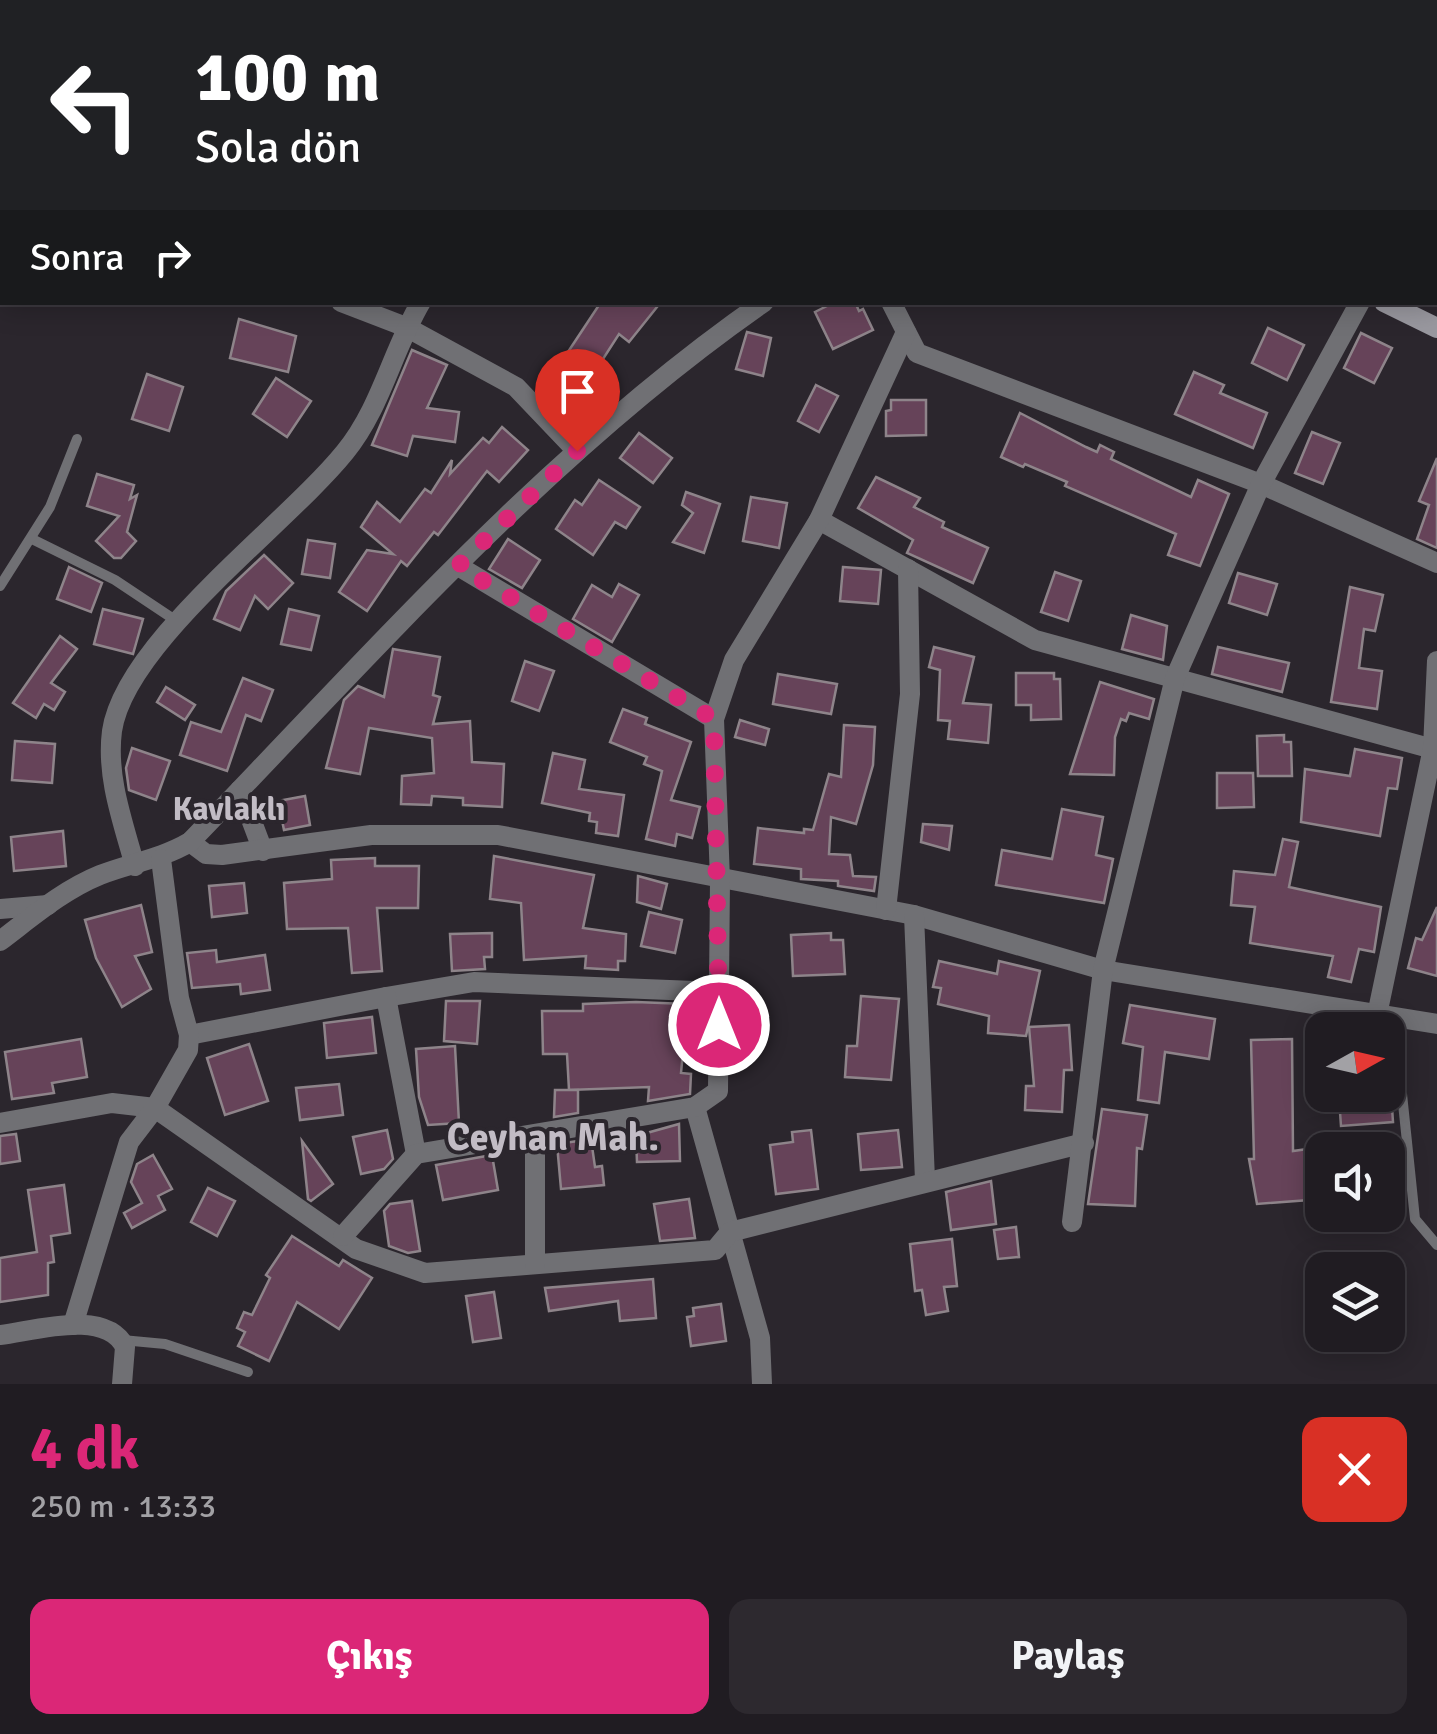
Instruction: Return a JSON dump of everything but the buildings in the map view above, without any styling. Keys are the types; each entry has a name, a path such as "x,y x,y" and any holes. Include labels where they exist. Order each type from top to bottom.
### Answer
{"street":[{"path":"349,305 406,327 516,387 577,451"},
{"path":"135,866 114,786 112,728 134,675 179,622 359,434 419,305"},
{"path":"0,941 48,906 104,874 160,859 190,842 458,566 577,451 760,305"},
{"path":"893,305 917,353 1261,484 1437,564"},
{"path":"1072,1222 1103,970 1175,678 1261,484 1358,305"},
{"path":"1390,305 1437,328"},
{"path":"343,1236 416,1154 535,1137 695,1107 718,1091 720,880 714,719 734,660 820,520 906,332"},
{"path":"820,520 1035,640 1435,749"},
{"path":"458,566 714,719"},
{"path":"886,910 910,694 908,569"},
{"path":"1387,1012 1435,749 1437,662"},
{"path":"240,790 263,851"},
{"path":"190,842 206,854 263,851 371,835 498,835 914,915 1103,970 1361,1012"},
{"path":"73,1325 122,1159 188,1050 189,1034 179,998 160,859"},
{"path":"0,909 48,906"},
{"path":"914,915 925,1180"},
{"path":"189,1034 474,982 719,992"},
{"path":"386,997 416,1154"},
{"path":"1405,1019 1437,1024"},
{"path":"0,1123 112,1103 155,1108 343,1236 356,1249 425,1273 715,1250 730,1232 1084,1143"},
{"path":"695,1107 760,1338 762,1384"},
{"path":"535,1137 535,1264"},
{"path":"0,1336 73,1325 107,1329 125,1348 122,1384"}],"lane":[{"path":"0,586 32,539 77,439"},
{"path":"32,539 114,580 179,622"},
{"path":"1400,1112 1415,1219 1437,1245"},
{"path":"121,1340 166,1344 248,1372"}],"district":[{"name":"Kavlaklı","path":"229,809"},
{"name":"Ceyhan Mah.","path":"553,1137"}],"route":[{"path":"577,451 458,566 714,719 720,880 719,1025"}]}
